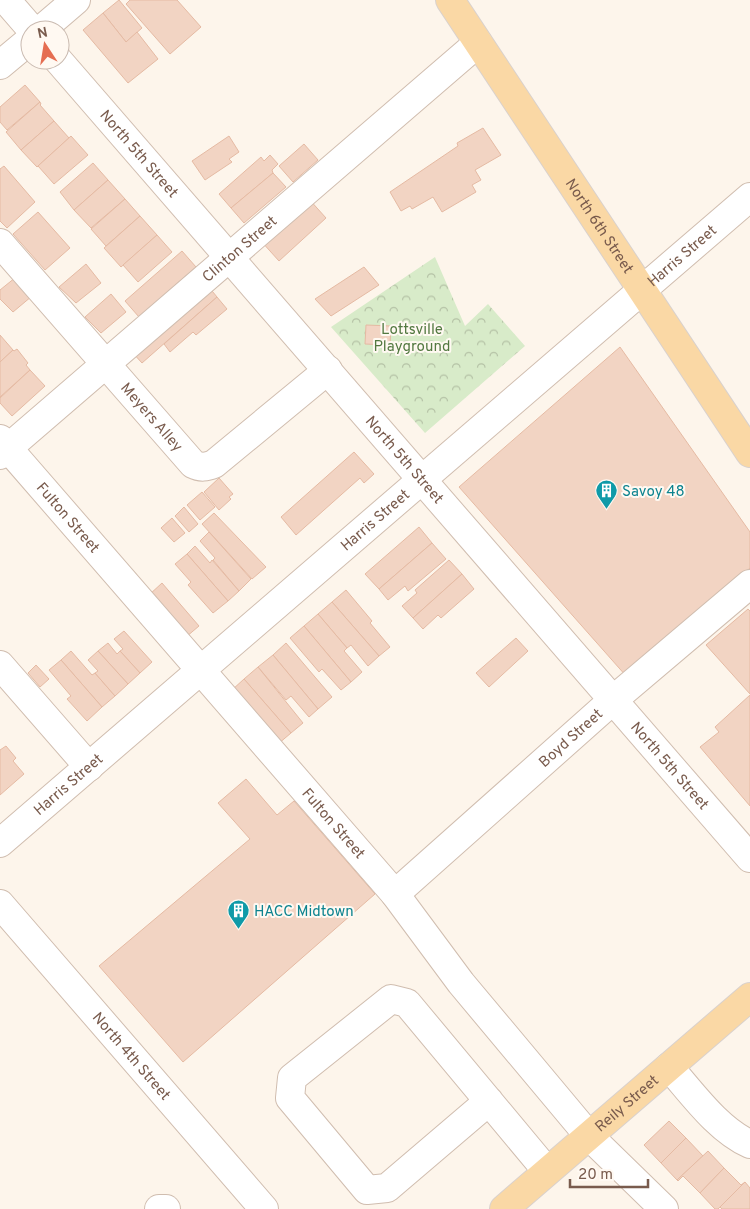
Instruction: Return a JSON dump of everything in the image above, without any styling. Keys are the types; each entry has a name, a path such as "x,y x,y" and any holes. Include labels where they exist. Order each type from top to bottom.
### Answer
{"main road":[{"name":"North 6th Street","path":"450,0 750,453"},
{"name":"Reily Street","path":"504,1209 750,997"}],"street":[{"path":"6,0 23,20"},
{"path":"53,20 76,0"},
{"name":"Clinton Street","path":"2,447 105,365 478,43"},
{"path":"0,65 20,48"},
{"name":"North 5th Street","path":"67,70 750,858"},
{"name":"Harris Street","path":"0,844 750,198"},
{"name":"Meyers Alley","path":"0,243 193,464 201,467 214,464 328,370"},
{"name":"Fulton Street","path":"2,447 201,671 394,894 461,983 589,1136 664,1209"},
{"name":"Boyd Street","path":"394,894 613,700 750,584"},
{"path":"0,665 89,767"},
{"name":"North 4th Street","path":"0,904 264,1209"},
{"path":"489,1101 387,1188 367,1190 290,1098 292,1078 391,999 408,1003 548,1171"},
{"path":"668,1067 719,1123 750,1144"},
{"path":"159,1209 166,1209"}],"green space":[{"name":"Lottsville Playground","path":"435,257 465,326 488,304 525,346 425,433 331,327"}],"building":[{"path":"119,0 142,28 126,42 103,13"},
{"path":"130,0 177,0 201,27 170,54 126,4"},
{"path":"103,13 126,42 137,32 158,59 128,83 83,30"},
{"path":"25,85 40,102 7,130 0,122 0,107"},
{"path":"40,102 40,105 54,121 21,150 6,132"},
{"path":"54,121 69,138 37,167 21,150"},
{"path":"483,128 501,155 475,170 481,180 472,185 476,192 442,212 433,197 412,209 410,206 401,211 390,192 458,146 457,143"},
{"path":"71,136 88,155 54,184 38,166"},
{"path":"229,136 239,152 229,159 232,162 205,180 192,161"},
{"path":"304,144 318,160 293,182 279,166"},
{"path":"270,155 278,164 272,170 273,173 231,208 219,194 261,157 264,161"},
{"path":"93,163 108,180 74,210 60,192"},
{"path":"4,166 35,202 7,228 0,221 0,169"},
{"path":"273,173 286,187 244,223 231,208"},
{"path":"108,180 125,199 91,228 74,210"},
{"path":"308,198 326,218 279,261 261,241"},
{"path":"125,199 140,216 106,246 91,229"},
{"path":"38,212 70,248 45,270 13,234"},
{"path":"140,216 157,235 121,267 104,248"},
{"path":"157,235 172,252 138,282 123,265"},
{"path":"182,251 196,267 139,317 125,301"},
{"path":"86,264 101,283 76,303 59,287"},
{"path":"364,267 379,285 331,316 315,299"},
{"path":"21,273 38,291 13,312 0,299 0,290"},
{"path":"208,286 217,297 142,363 132,352"},
{"path":"111,294 126,312 101,333 85,317"},
{"path":"217,297 227,309 196,335 193,332 170,352 164,344"},
{"path":"366,325 391,326 390,345 365,344"},
{"path":"0,335 13,350 0,362"},
{"name":"Savoy 48","path":"620,347 750,532 750,568 627,677 459,487"},
{"path":"17,349 28,363 26,365 30,370 0,397 0,362 13,350"},
{"path":"30,370 45,386 12,416 0,403 0,398"},
{"path":"354,452 374,474 364,483 360,478 296,535 281,517"},
{"path":"219,478 233,494 229,497 231,499 219,510 204,492"},
{"path":"202,492 215,507 200,520 187,505"},
{"path":"184,507 198,524 189,532 175,516"},
{"path":"214,513 266,567 252,579 202,524"},
{"path":"172,518 185,533 174,542 161,528"},
{"path":"419,527 432,543 379,589 365,574"},
{"path":"209,532 251,579 239,591 200,541"},
{"path":"432,543 446,559 408,591 405,586 388,600 379,589"},
{"path":"195,546 210,563 212,560 239,591 228,601 187,554"},
{"path":"187,554 228,601 213,613 188,585 191,582 175,564"},
{"path":"449,560 462,574 413,618 402,606 417,593 415,590"},
{"path":"462,574 474,589 441,618 438,615 423,629 413,618"},
{"path":"162,583 199,626 186,637 149,595"},
{"path":"346,590 372,621 370,623 390,647 379,656 332,602"},
{"path":"332,602 379,656 368,666 351,645 347,648 318,614"},
{"path":"748,609 750,611 750,694 706,645"},
{"path":"318,614 347,648 344,651 362,672 351,682 304,626"},
{"path":"304,626 351,682 341,690 322,669 319,672 290,638"},
{"path":"124,631 152,662 140,673 120,651 123,649 114,639"},
{"path":"516,638 528,651 489,687 476,673"},
{"path":"108,643 117,654 120,651 140,673 128,684 98,651"},
{"path":"286,643 332,697 318,709 273,655"},
{"path":"71,651 92,675 95,673 115,696 102,707 61,660"},
{"path":"98,651 128,684 115,696 95,673 98,671 88,660"},
{"path":"273,655 318,709 309,717 291,696 286,700 258,667"},
{"path":"61,660 102,707 87,721 67,699 71,696 49,670"},
{"path":"36,665 49,679 40,687 28,673"},
{"path":"258,667 303,723 291,733 244,679"},
{"path":"244,679 291,733 278,744 232,690"},
{"path":"750,695 750,806 700,747 719,732 715,727"},
{"path":"6,746 16,758 13,761 24,774 0,795 0,750"},
{"name":"HACC Midtown","path":"246,779 277,815 294,801 375,894 183,1062 99,966 250,839 218,803"},
{"path":"669,1121 686,1138 661,1163 644,1145"},
{"path":"686,1138 703,1156 677,1180 661,1163"},
{"path":"708,1151 724,1168 700,1193 683,1176 677,1180"},
{"path":"724,1168 741,1185 745,1182 718,1209 715,1209 700,1193"},
{"path":"745,1182 750,1188 750,1209 722,1209 720,1207"}],"place":[{"name":"Savoy 48","path":"606,510"},
{"name":"HACC Midtown","path":"238,930"}]}
